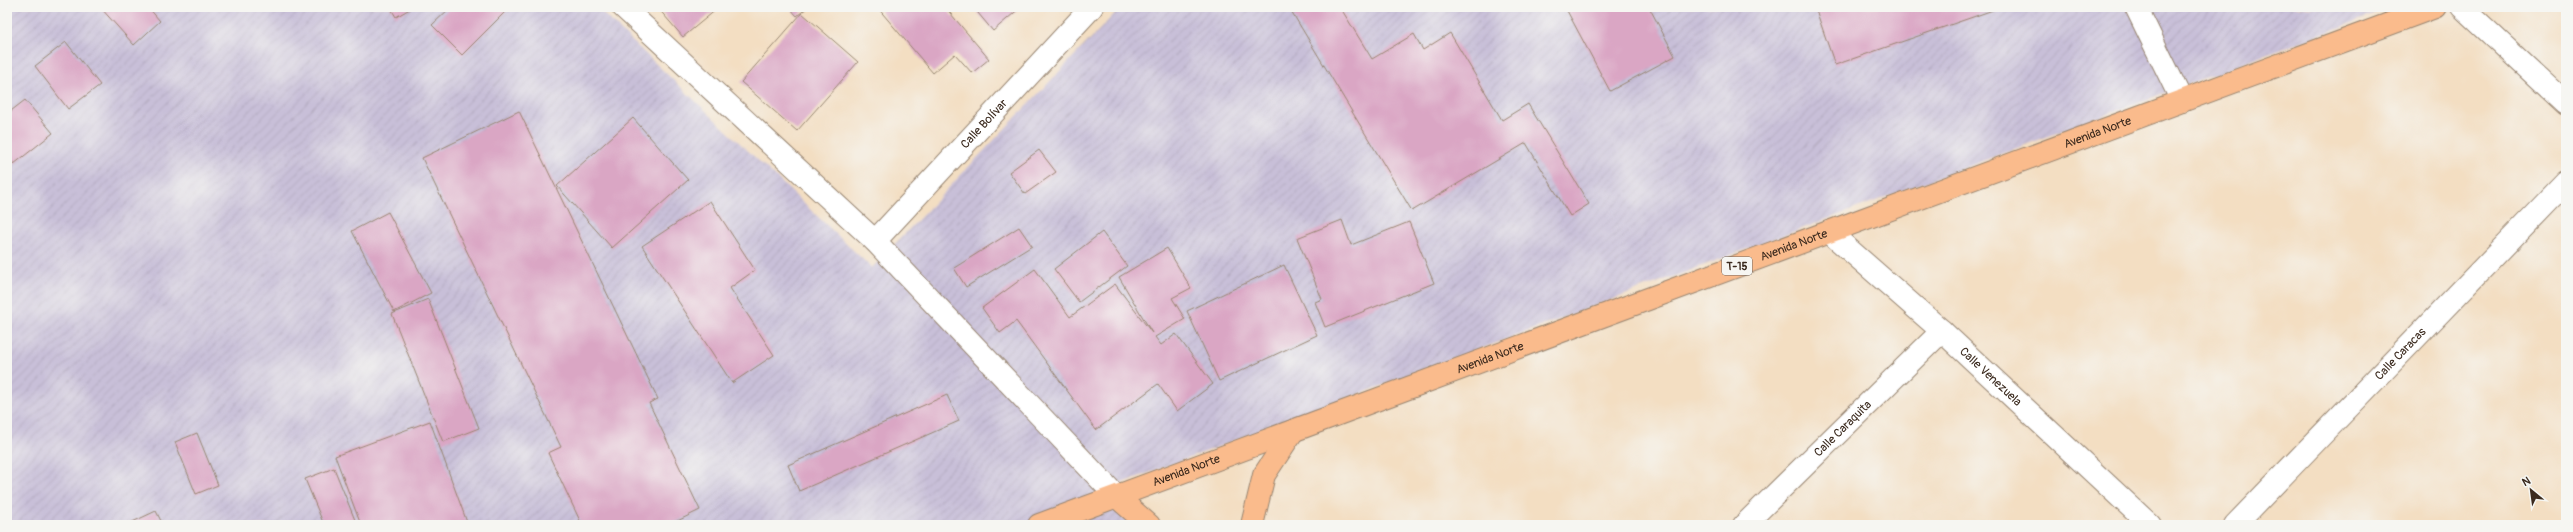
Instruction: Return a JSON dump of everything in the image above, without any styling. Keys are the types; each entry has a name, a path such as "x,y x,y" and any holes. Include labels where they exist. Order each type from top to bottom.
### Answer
{"main road":[{"name":"Avenida Norte","path":"1039,525 2436,7"},
{"path":"1252,525 1264,475 1293,431"},
{"path":"1117,497 1149,525"}],"street":[{"path":"623,7 875,240 1117,497"},
{"name":"Calle Bolívar","path":"875,240 1092,7"},
{"path":"2136,7 2182,101"},
{"path":"2462,7 2566,104"},
{"name":"Calle Caracas","path":"2235,525 2566,182"},
{"name":"Calle Venezuela","path":"1829,232 1942,331 2150,525"},
{"name":"Calle Caraquita","path":"1744,525 1942,331"}],"shaded area":[{"path":"7,7 596,7 872,268 1121,7 2394,7 1098,492 1133,525 7,525"}],"building":[{"path":"100,7 148,7 160,21 134,45"},
{"path":"390,7 413,7 396,17"},
{"path":"451,7 510,7 462,55 432,25"},
{"path":"657,7 715,7 717,9 683,37"},
{"path":"789,7 808,7 797,16"},
{"path":"877,7 945,7 989,59 972,73 955,54 933,73"},
{"path":"973,7 1021,7 993,31"},
{"path":"1294,7 1340,7 1372,59 1414,34 1423,50 1450,33 1502,120 1528,104 1589,204 1570,216 1526,143 1412,211 1290,9"},
{"path":"1565,7 1649,7 1675,56 1610,91"},
{"path":"1815,7 1992,7 1993,10 1835,65"},
{"path":"802,13 858,62 797,131 741,82"},
{"path":"66,42 100,85 68,109 35,66"},
{"path":"25,100 53,133 14,164 7,156 7,114"},
{"path":"519,111 658,399 649,403 700,510 669,525 582,525 548,453 561,447 422,158"},
{"path":"633,118 688,180 612,248 557,186"},
{"path":"1039,150 1056,172 1025,194 1009,172"},
{"path":"710,201 755,270 730,288 774,355 732,383 642,246"},
{"path":"388,212 431,293 394,312 352,231"},
{"path":"1342,220 1351,245 1409,222 1434,283 1325,327 1315,302 1322,299 1297,238"},
{"path":"1019,227 1032,246 966,287 954,268"},
{"path":"1102,232 1127,266 1079,302 1054,269"},
{"path":"1167,248 1191,288 1172,298 1185,319 1155,337 1161,345 1176,334 1213,384 1177,411 1158,384 1096,430 1016,321 1000,333 982,308 1035,269 1070,317 1115,284 1152,333 1119,277"},
{"path":"1284,265 1317,335 1219,381 1187,311"},
{"path":"428,299 479,428 443,442 392,314"},
{"path":"947,395 959,421 799,491 788,465"},
{"path":"430,421 468,525 361,525 335,456"},
{"path":"197,433 218,485 196,494 175,442"},
{"path":"334,468 357,525 324,525 305,479"},
{"path":"156,511 163,525 126,525"}]}
